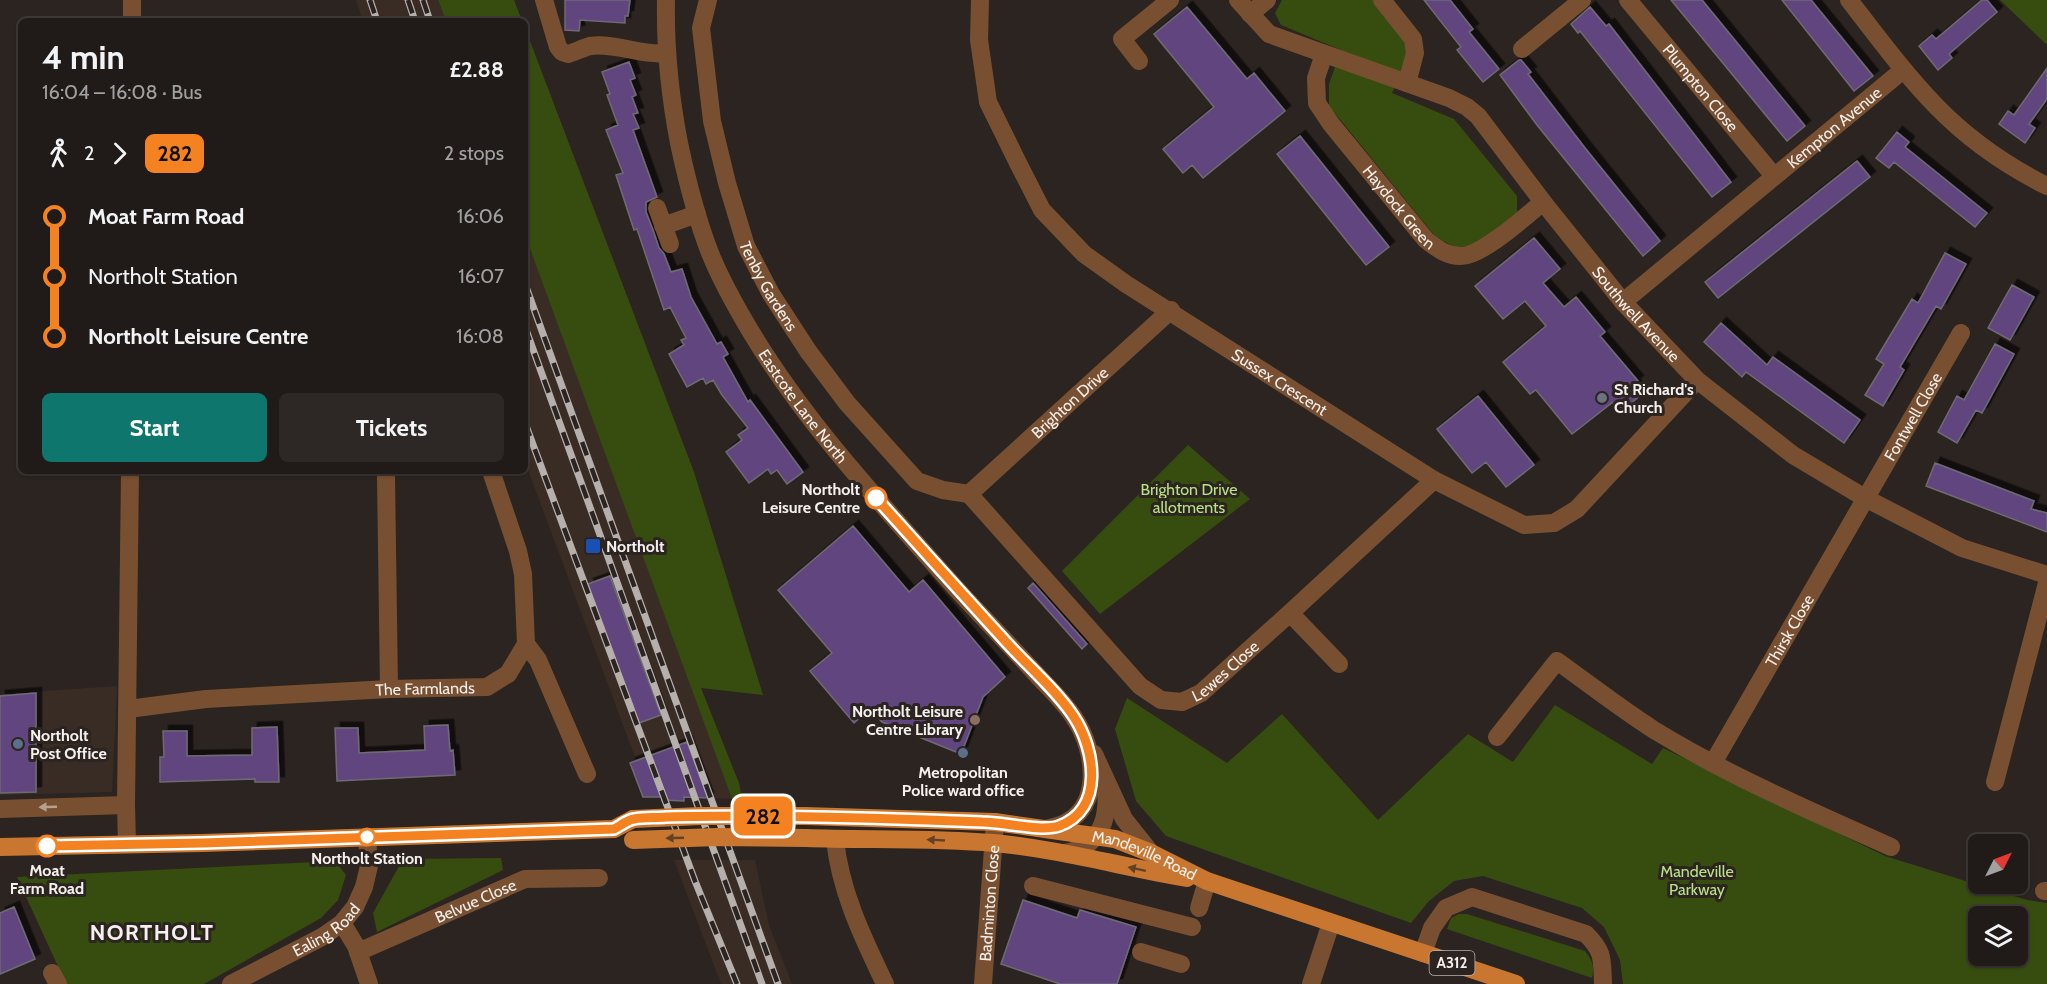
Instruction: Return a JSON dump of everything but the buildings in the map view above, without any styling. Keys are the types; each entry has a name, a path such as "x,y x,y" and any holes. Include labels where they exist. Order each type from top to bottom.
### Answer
{"main road":[{"name":"Mandeville Road","path":"0,848 614,829 633,819 701,816 805,816 995,822 1048,828 1088,838 1115,839 1151,853 1207,881 1516,984"},
{"name":"Mandeville Road","path":"614,829 633,840 717,837 922,839 994,843 1064,853 1207,881"}],"street":[{"path":"132,0 132,18"},
{"path":"544,0 558,47 562,52 568,54 590,46 602,46 654,54 667,53"},
{"name":"Eastcote Lane North","path":"666,0 667,53 672,105 689,192 711,255 735,305 766,356 811,421 953,585 1064,704 1076,721 1102,770 1124,819 1151,853"},
{"name":"Tenby Gardens","path":"708,0 701,28 712,121 746,246 771,294 808,351 847,403 916,481 943,490 969,494"},
{"name":"Sussex Crescent","path":"980,0 979,40 988,102 1042,210 1084,254 1126,284 1171,310 1434,480 1524,525 1554,524 1577,509 1697,380"},
{"path":"1138,61 1122,39 1170,0"},
{"path":"1244,7 1267,0"},
{"path":"1382,0 1413,39 1415,53 1407,83"},
{"path":"1522,49 1582,0"},
{"name":"Plumpton Close","path":"1628,0 1774,176"},
{"path":"1849,0 1903,70 1937,108 1970,137 2005,162 2047,186"},
{"name":"Southwell Avenue","path":"1244,7 1269,34 1467,106 1478,116 1623,302 1697,380 1793,455 1865,498 1962,548 2047,575"},
{"name":"Haydock Green","path":"1324,54 1316,78 1317,103 1331,124 1426,240 1443,252 1462,257 1481,250 1543,202"},
{"name":"Kempton Avenue","path":"1623,302 1903,70"},
{"path":"657,208 670,244"},
{"path":"663,226 697,214"},
{"name":"Brighton Drive","path":"969,494 1171,310"},
{"name":"Fontwell Close","path":"1865,498 1961,333"},
{"path":"127,844 130,474"},
{"path":"492,474 518,551 523,574 526,644 538,660 587,774"},
{"path":"386,476 389,689"},
{"name":"Lewes Close","path":"969,494 1140,686 1161,700 1182,702 1201,693 1434,480"},
{"name":"Thirsk Close","path":"1713,764 1865,498"},
{"path":"1995,782 2047,583"},
{"path":"1290,613 1339,664"},
{"name":"The Farmlands","path":"128,709 206,699 389,689 487,687 508,674 526,644"},
{"path":"1497,737 1557,661 1653,729 1713,764 1781,798 1891,847"},
{"name":"Eastcote Lane North","path":"1085,740 1092,770 1084,815 1088,838 1102,827 1106,810 1106,789 1102,770"},
{"path":"1048,828 1065,824 1075,816 1089,796"},
{"path":"0,809 126,805"},
{"name":"Badminton Close","path":"983,984 995,822"},
{"name":"Ealing Road","path":"231,984 322,937 342,923 355,907 364,887 369,866 367,837"},
{"path":"1064,853 1074,851 1088,838 1096,856 1108,863"},
{"path":"835,839 836,853 856,924 885,984"},
{"name":"Belvue Close","path":"358,952 525,879 598,878"},
{"path":"1199,908 1207,881"},
{"path":"1033,886 1192,927"},
{"path":"1423,953 1432,928 1446,908 1472,897 1586,934 1599,947 1603,984"},
{"path":"342,923 358,952 369,984"},
{"path":"1311,984 1331,923"},
{"path":"1141,952 1181,964"}],"shaded area":[{"path":"356,0 438,0 445,18 362,18"},
{"path":"528,243 732,799 685,797 684,801 643,797 630,763 636,760 528,470"},
{"path":"117,686 112,792 0,795 0,694"},
{"path":"674,860 755,860 769,925 792,984 721,984"}],"green space":[{"path":"438,0 514,0 521,18 445,18"},
{"path":"1282,0 1374,0 1407,41 1405,65 1392,93 1454,119 1517,196 1517,212 1477,244 1456,248 1435,236 1329,106 1329,84 1341,50 1281,25 1275,13"},
{"path":"2000,0 2047,0 2047,45"},
{"path":"528,36 694,472 763,695 701,688 739,783 742,799 732,799 528,243"},
{"name":"Brighton Drive allotments","path":"1188,445 1250,499 1100,614 1062,571"},
{"name":"Mandeville Parkway","path":"1127,698 1227,763 1282,714 1378,820 1468,734 1513,762 1555,705 1652,764 1663,748 1885,856 1968,882 1968,894 2008,894 2047,903 2047,984 1623,984 1620,960 1604,927 1582,908 1483,876 1454,881 1429,901 1411,923 1166,836 1136,801 1115,729"},
{"path":"501,858 503,870 377,932 373,913 403,859"},
{"path":"335,861 346,875 338,900 321,918 204,984 66,984 17,877"},
{"path":"1459,914 1467,914 1585,951 1592,963 1592,978 1447,929 1451,918"}],"railway":[{"path":"370,0 376,18"},
{"path":"408,0 414,18"},
{"path":"423,0 429,18"},
{"path":"528,292 778,984"},
{"path":"528,335 762,984"},
{"path":"528,431 695,881 737,984"}],"bus line":[{"name":"282","path":"47,846 614,829 633,819 701,816 922,819 995,822 1048,828 1065,824 1083,807 1092,784 1090,755 1080,727 1064,704 876,498"}],"place":[{"name":"St Richard's Church","path":"1602,398"},
{"name":"Northolt Leisure Centre","path":"876,498"},
{"name":"Northolt","path":"593,546"},
{"name":"Northolt Leisure Centre Library","path":"975,720"},
{"name":"Northolt Post Office","path":"18,744"},
{"name":"Metropolitan Police ward office","path":"963,753"},
{"name":"Northolt Station","path":"367,837"},
{"name":"Moat Farm Road","path":"47,846"}],"district":[{"name":"NORTHOLT","path":"152,932"}]}
